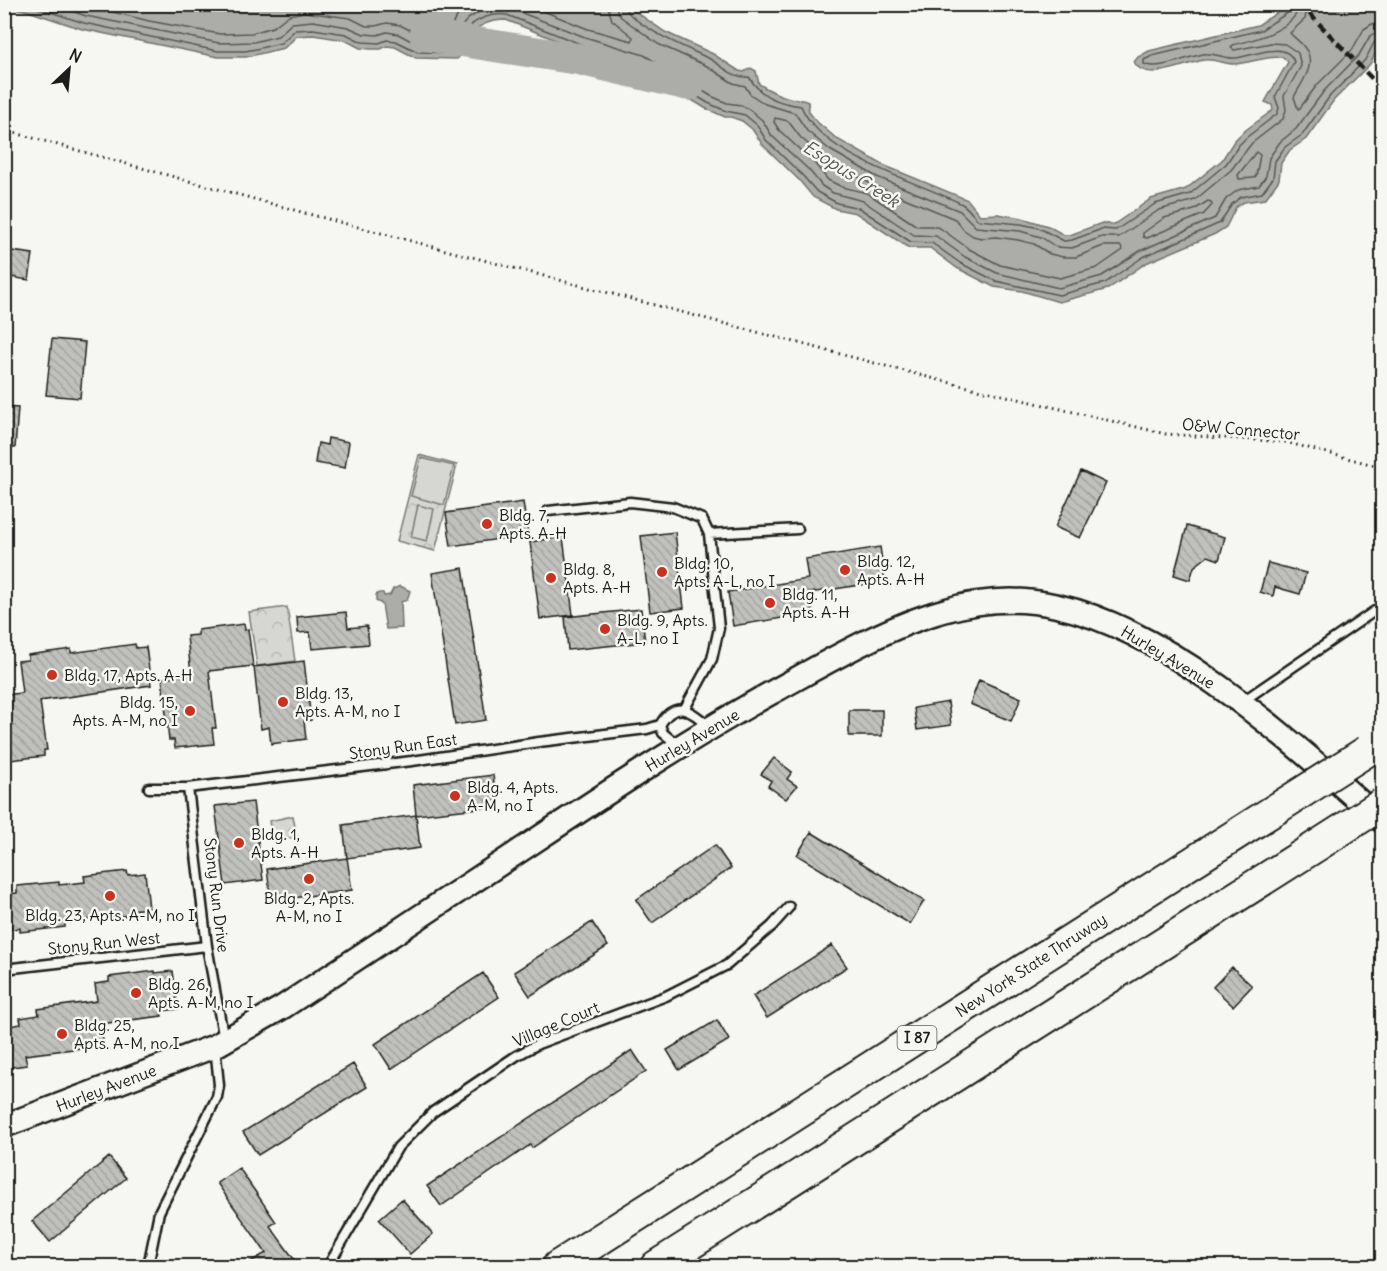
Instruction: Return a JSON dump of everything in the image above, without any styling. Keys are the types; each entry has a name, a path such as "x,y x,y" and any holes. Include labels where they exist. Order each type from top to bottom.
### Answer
{"highway":[{"name":"New York State Thruway","path":"558,1266 1375,746"},
{"path":"657,1266 1383,804"}],"street":[{"name":"Hurley Avenue","path":"4,1126 219,1043 283,1007 709,727 852,649 941,611 983,602 1029,601 1083,612 1119,627 1186,665 1240,703 1383,821"}],"lane":[{"path":"548,511 630,502 673,507 702,519 709,534 718,628 712,659 684,710 697,716 709,727"},
{"path":"709,534 798,530"},
{"path":"1240,703 1383,606"},
{"name":"Stony Run East","path":"149,788 188,788 647,729 660,725 665,716 673,710 684,710"},
{"path":"660,725 663,733 679,746"},
{"name":"Stony Run Drive","path":"188,788 219,1043"},
{"name":"Village Court","path":"328,1266 398,1147 433,1112 516,1056 538,1044 666,996 727,965 772,926 789,907"},
{"name":"Stony Run West","path":"4,969 207,946"},
{"path":"148,1266 159,1212 217,1098 219,1043"}],"path":[{"name":"O&W Connector","path":"4,130 328,219 939,380 1166,434 1285,442 1383,466"}],"green space":[{"path":"419,455 457,465 435,551 397,541"},
{"path":"421,458 454,466 444,505 411,496"},
{"path":"418,505 434,509 427,541 411,537"},
{"path":"287,607 295,661 257,666 249,612"},
{"path":"293,816 297,837 273,841 269,821"}],"water":[{"path":"4,5 626,5 665,32 713,54 739,71 744,72 751,68 756,71 759,84 771,91 788,98 808,102 809,112 816,121 837,139 883,165 968,200 980,215 998,214 1022,218 1048,226 1064,235 1070,235 1102,223 1113,225 1151,199 1186,189 1222,160 1234,141 1243,132 1273,110 1272,105 1265,102 1288,62 1283,57 1236,64 1208,60 1156,72 1139,68 1134,62 1138,57 1149,51 1258,25 1289,5 1382,5 1382,40 1370,64 1334,100 1306,139 1290,150 1281,163 1279,180 1265,199 1244,202 1236,207 1226,227 1215,234 1146,263 1108,289 1059,302 1022,291 994,287 957,268 930,248 909,248 856,213 836,209 813,197 762,144 752,129 742,121 725,117 705,108 639,68 581,50 506,20 490,22 475,30 457,59 416,58 395,47 360,48 345,40 313,35 297,36 284,48 246,57 218,57 82,29"},
{"path":"400,586 410,591 407,600 401,602 402,628 386,629 382,604 376,601 376,595 383,593 384,596 390,595 393,589"}],"building":[{"path":"4,250 33,254 29,280 4,276"},
{"path":"52,339 85,342 80,398 46,395"},
{"path":"4,407 18,408 15,448 4,448"},
{"path":"328,438 349,442 345,468 315,463 318,443 327,445"},
{"path":"1081,471 1106,483 1080,538 1055,527"},
{"name":"Bldg. 7, Apts. A-H","path":"523,502 528,535 451,546 446,513"},
{"path":"1187,526 1225,537 1219,560 1208,556 1194,567 1190,580 1174,575"},
{"name":"Bldg. 10, Apts. A-L, no I","path":"675,532 684,608 650,612 641,536"},
{"name":"Bldg. 8, Apts. A-H","path":"563,537 573,615 540,619 530,542"},
{"path":"880,547 885,581 809,593 813,613 733,626 728,592 808,579 805,559"},
{"path":"1268,563 1306,573 1300,594 1275,587 1273,596 1260,592"},
{"path":"463,568 486,720 455,725 432,573"},
{"name":"Bldg. 9, Apts. A-L, no I","path":"641,609 645,642 568,650 565,617"},
{"path":"346,612 348,628 367,626 369,644 312,649 310,632 298,633 297,617"},
{"path":"244,624 245,630 248,629 253,666 209,671 216,728 212,728 214,744 175,748 174,740 169,740 162,678 191,674 187,636 198,635 198,630"},
{"path":"135,644 136,648 146,647 151,685 40,701 47,750 44,750 44,756 10,760 9,752 4,753 4,695 22,693 18,661 28,660 28,655 71,649 71,653"},
{"name":"Bldg. 13, Apts. A-M, no I","path":"304,661 311,720 304,721 306,739 271,744 269,727 261,729 254,667"},
{"path":"979,680 1021,698 1011,721 970,704"},
{"path":"948,702 951,725 917,730 914,708"},
{"path":"849,710 882,710 882,736 849,736"},
{"path":"774,758 792,772 787,779 797,786 786,799 768,786 771,781 761,774"},
{"name":"Bldg. 4, Apts. A-M, no I","path":"493,775 497,806 416,815 413,785"},
{"name":"Bldg. 1, Apts. A-H","path":"253,802 263,880 225,885 215,806"},
{"path":"416,815 420,848 347,858 343,825"},
{"path":"811,832 924,901 910,924 797,855"},
{"path":"715,845 731,868 652,923 636,900"},
{"name":"Bldg. 2, Apts. A-M, no I","path":"347,858 352,890 271,901 267,869"},
{"path":"127,871 128,875 145,873 149,908 131,910 131,915 65,922 65,927 20,932 20,928 11,929 8,894 17,893 17,886 85,882 84,876"},
{"path":"592,922 608,946 530,996 514,972"},
{"path":"832,945 847,967 767,1018 753,996"},
{"path":"1232,967 1252,986 1233,1006 1213,987"},
{"path":"155,971 155,973 173,971 178,1009 161,1011 162,1016 100,1024 103,1041 89,1043 89,1047 25,1055 27,1065 4,1068 4,1027 21,1024 20,1018 39,1015 38,1009 97,1001 95,984 109,982 109,977"},
{"path":"483,973 499,997 391,1069 375,1044"},
{"path":"717,1020 729,1040 679,1070 667,1050"},
{"path":"632,1050 646,1071 532,1148 530,1145 441,1206 427,1186"},
{"path":"353,1064 367,1087 258,1155 243,1132"},
{"path":"109,1157 126,1178 50,1242 32,1221"},
{"path":"239,1168 276,1222 270,1226 299,1266 243,1266 266,1253 217,1183"},
{"path":"402,1199 433,1234 410,1254 379,1219"}],"waterway":[{"name":"Esopus Creek","path":"425,35 578,59 689,85"}],"railway":[{"path":"1300,4 1382,89"}],"place":[{"name":"Bldg. 7, Apts. A-H","path":"487,524"},
{"name":"Bldg. 12, Apts. A-H","path":"845,570"},
{"name":"Bldg. 10, Apts. A-L, no I","path":"662,572"},
{"name":"Bldg. 8, Apts. A-H","path":"551,578"},
{"name":"Bldg. 11, Apts. A-H","path":"770,603"},
{"name":"Bldg. 9, Apts. A-L, no I","path":"605,629"},
{"name":"Bldg. 17, Apts. A-H","path":"52,675"},
{"name":"Bldg. 13, Apts. A-M, no I","path":"283,702"},
{"name":"Bldg. 15, Apts. A-M, no I","path":"190,711"},
{"name":"Bldg. 4, Apts. A-M, no I","path":"455,796"},
{"name":"Bldg. 1, Apts. A-H","path":"239,843"},
{"name":"Bldg. 2, Apts. A-M, no I","path":"309,879"},
{"name":"Bldg. 23, Apts. A-M, no I","path":"110,896"},
{"name":"Bldg. 26, Apts. A-M, no I","path":"136,993"},
{"name":"Bldg. 25, Apts. A-M, no I","path":"62,1034"}]}
